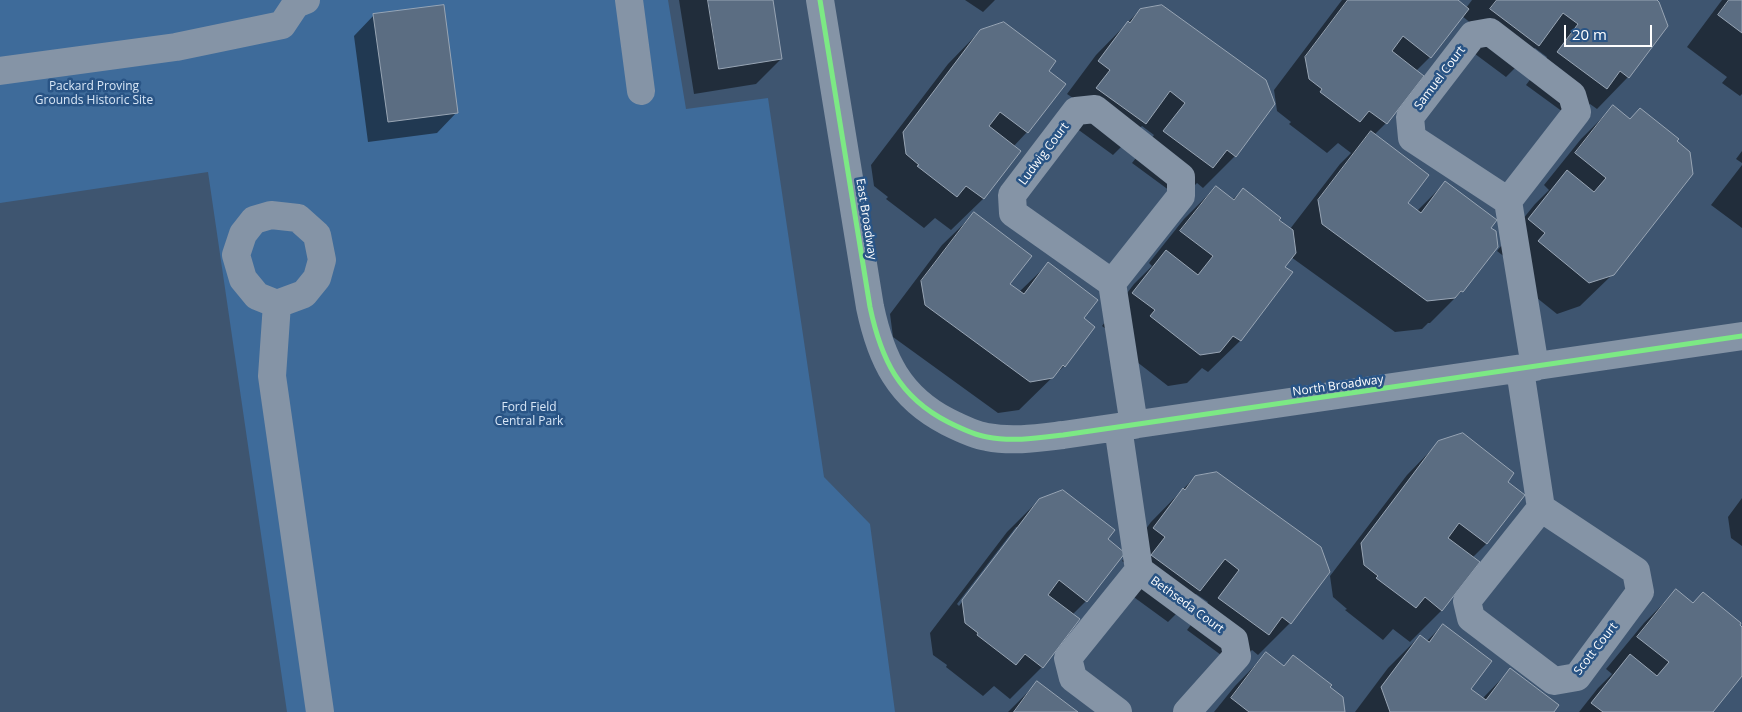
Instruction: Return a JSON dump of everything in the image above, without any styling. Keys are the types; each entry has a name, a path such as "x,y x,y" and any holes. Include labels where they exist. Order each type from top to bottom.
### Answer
{"street":[{"path":"0,71 176,47 282,25 296,4 306,0"},
{"path":"629,0 641,91"},
{"name":"East Broadway","path":"820,0 874,324 885,359 892,374 919,402 941,418"},
{"name":"Samuel Court","path":"1490,32 1572,95 1577,112 1508,202 1412,138 1410,117 1473,35 1490,32"},
{"name":"Ludwig Court","path":"1095,109 1181,177 1182,196 1112,283 1012,213 1012,195 1076,111 1095,109"},
{"path":"1508,202 1541,508"},
{"path":"1112,283 1126,426"},
{"path":"277,304 272,376 320,712"},
{"name":"North Broadway","path":"941,418 962,429 986,437 1006,440 1045,437 1527,369 1742,336"},
{"name":"Bethseda Court","path":"1118,712 1073,678 1068,658 1139,570 1126,426"},
{"name":"Scott Court","path":"1541,508 1636,571 1640,592 1577,677 1554,681 1471,618 1467,601 1541,508"},
{"name":"Bethseda Court","path":"1139,570 1234,640 1236,656 1187,712"}],"green space":[{"name":"Ford Field Central Park","path":"0,0 668,0 686,109 768,98 824,477 870,524 895,712 287,712 208,172 0,203"}],"building":[{"path":"708,0 773,0 782,59 719,69"},
{"path":"1348,0 1458,0 1469,9 1431,58 1403,36 1392,51 1424,76 1387,124 1369,111 1360,122 1320,92 1322,89 1309,79 1305,57"},
{"path":"1497,0 1657,0 1668,26 1629,78 1620,71 1607,89 1557,52 1578,24 1563,13 1539,46 1490,9"},
{"path":"1729,0 1742,0 1742,33 1718,15"},
{"path":"444,5 458,113 388,122 373,14"},
{"path":"1162,5 1266,80 1275,104 1236,157 1227,150 1213,168 1163,131 1185,103 1170,91 1146,124 1096,88 1110,70 1098,61 1128,21 1130,23 1140,9"},
{"path":"1004,22 1056,61 1049,71 1066,84 1028,133 1000,112 989,126 1021,151 984,199 966,186 957,197 917,166 919,165 906,154 903,132 980,30"},
{"path":"1613,105 1630,119 1640,108 1679,139 1677,141 1690,152 1693,174 1614,275 1589,283 1538,241 1545,233 1528,219 1567,170 1594,192 1606,178 1575,153"},
{"path":"1371,131 1429,175 1408,203 1421,213 1445,181 1497,220 1491,228 1496,231 1498,247 1463,292 1461,291 1455,298 1427,301 1322,224 1318,200"},
{"path":"1216,186 1234,200 1243,188 1281,218 1279,220 1293,230 1296,253 1285,267 1293,272 1241,341 1233,336 1220,352 1200,355 1150,316 1155,310 1132,293 1166,250 1198,275 1213,256 1180,231"},
{"path":"974,212 1032,256 1010,284 1024,294 1048,262 1098,300 1084,318 1095,327 1065,367 1063,365 1053,378 1030,382 925,305 921,281"},
{"path":"1463,433 1514,473 1508,482 1525,495 1487,544 1459,523 1448,538 1480,562 1442,611 1425,597 1416,608 1376,578 1378,576 1364,565 1361,543 1438,441"},
{"path":"1217,472 1321,547 1330,572 1291,624 1282,617 1269,635 1218,598 1239,570 1225,559 1200,591 1151,555 1165,537 1153,528 1183,488 1185,490 1195,476"},
{"path":"1063,490 1115,530 1108,539 1125,553 1087,602 1059,580 1048,595 1080,619 1043,668 1025,654 1016,665 977,635 978,633 965,623 962,600 1039,499"},
{"path":"1676,589 1693,603 1703,592 1741,623 1742,676 1713,712 1603,712 1591,703 1630,654 1657,676 1669,662 1637,637"},
{"path":"1443,624 1492,661 1471,689 1486,700 1510,668 1559,705 1554,712 1390,712 1381,687 1420,635 1429,642"},
{"path":"1266,652 1284,666 1293,655 1332,685 1330,687 1343,697 1345,712 1249,712 1231,698"},
{"path":"1037,681 1078,712 1014,712"}],"cycle path":[{"path":"820,0 874,326 887,360 905,388 931,412 972,433 1006,439 1063,435 1742,336"}],"park label":[{"name":"Packard Proving Grounds Historic Site","path":"94,94"}]}
